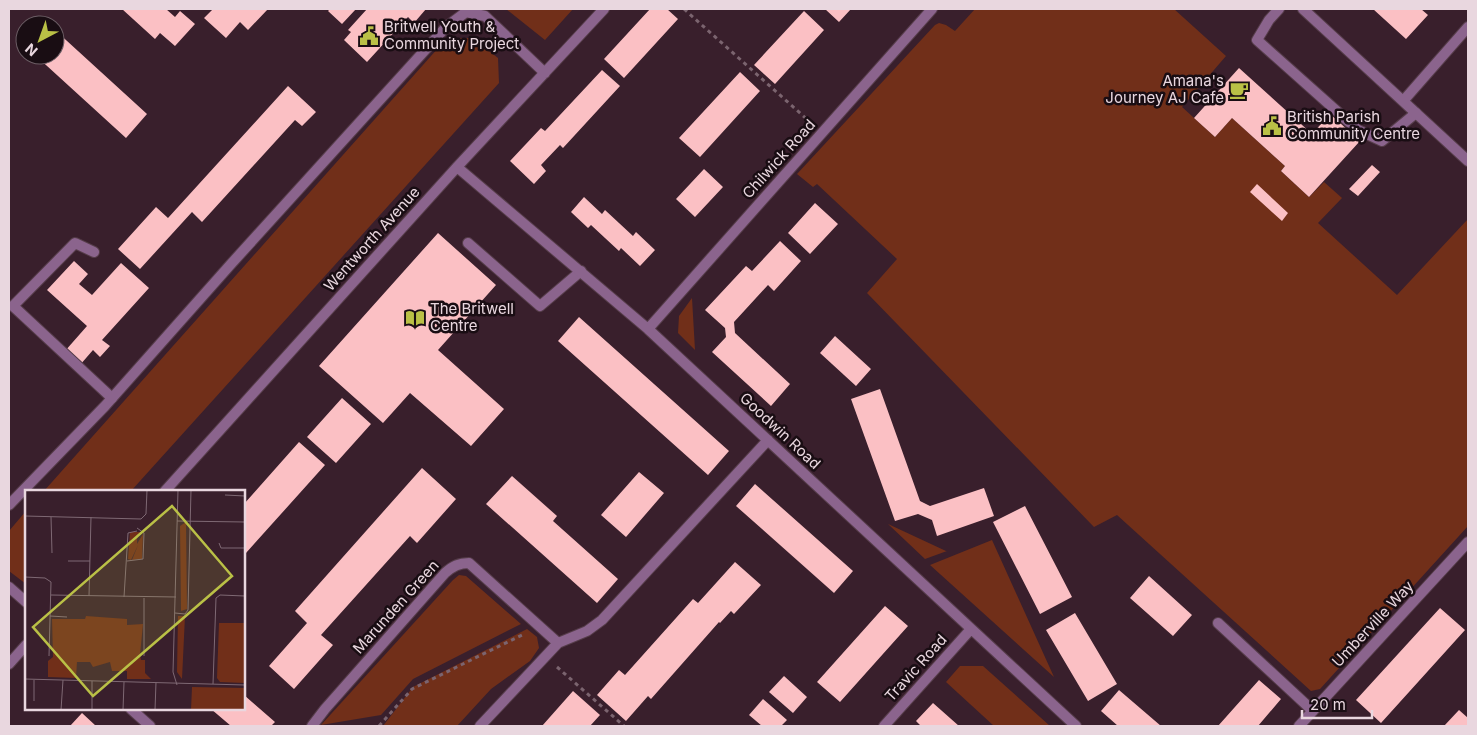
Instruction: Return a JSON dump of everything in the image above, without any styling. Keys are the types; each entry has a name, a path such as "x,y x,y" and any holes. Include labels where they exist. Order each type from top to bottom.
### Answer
{"street":[{"name":"Wentworth Avenue","path":"166,490 457,167 604,9"},
{"name":"Chilwick Road","path":"648,329 932,9"},
{"path":"1279,9 1269,20 1257,40 1358,130 1382,141 1416,113"},
{"path":"1303,9 1404,100 1468,161"},
{"path":"9,505 112,398 446,27 466,12 485,16 545,73"},
{"path":"1404,100 1468,27"},
{"name":"Goodwin Road","path":"457,167 648,329 1076,726"},
{"path":"94,252 75,243 13,306 112,398"},
{"path":"468,243 540,306 581,271"},
{"path":"480,726 558,644 587,631 602,620 768,440"},
{"name":"Umberville Way","path":"1299,726 1468,542"},
{"name":"Marunden Green","path":"312,726 445,573 461,563 469,563 558,644"},
{"path":"9,587 25,601"},
{"path":"1218,623 1312,711"},
{"name":"Travic Road","path":"884,726 971,629"},
{"path":"9,664 25,646"},
{"path":"132,710 150,726"}],"path":[{"path":"684,9 823,132"},
{"path":"379,726 412,689 540,626"},
{"path":"546,657 624,726"}],"shaded area":[{"path":"506,9 573,9 545,40"},
{"path":"975,9 1174,9 1226,56 1182,107 1215,137 1232,118 1285,166 1281,171 1309,197 1324,182 1342,198 1318,223 1397,295 1468,219 1468,526 1320,689 1311,691 1117,515 1094,527 867,293 897,259 817,184 813,187 797,174 935,25 939,23 946,25 955,31"},
{"path":"447,38 472,38 498,58 499,83 132,490 45,490"},
{"path":"692,298 695,350 678,333 679,316"},
{"path":"25,512 25,583 9,571 9,531"},
{"path":"888,524 946,551 947,551 925,559"},
{"path":"992,540 1054,677 930,565"},
{"path":"459,575 466,576 521,624 413,679 381,715 321,725 453,580"},
{"path":"527,629 537,637 539,648 530,661 491,689 457,726 383,726 413,687"},
{"path":"960,666 983,666 1050,726 994,726 946,682"}],"building":[{"path":"122,9 166,9 175,17 180,11 195,24 175,46 160,33 155,39"},
{"path":"213,9 268,9 248,30 240,22 226,38 204,18"},
{"name":"Britwell Youth & Community Project","path":"330,9 356,9 342,24 328,11"},
{"name":"Britwell Youth & Community Project","path":"367,9 426,9 414,23 408,17 367,62 344,40 351,32 348,30"},
{"path":"650,9 667,9 678,19 624,78 604,59"},
{"path":"825,9 851,9 839,22"},
{"path":"1373,9 1421,9 1428,15 1406,39"},
{"path":"804,11 824,30 775,84 754,65"},
{"path":"65,39 147,114 126,138 46,65 65,65"},
{"name":"British Parish Community Centre","path":"1239,68 1312,134 1330,114 1360,141 1309,197 1281,171 1285,166 1232,118 1215,137 1194,118"},
{"path":"602,70 620,86 563,148 560,145 541,165 546,171 534,184 510,161 541,128 545,131"},
{"path":"740,72 760,91 700,157 679,138"},
{"path":"288,86 316,112 302,126 295,120 202,222 192,212 140,269 118,249 156,207 168,218"},
{"path":"1372,165 1380,172 1358,196 1349,189"},
{"path":"704,169 723,187 695,217 676,199"},
{"path":"1257,184 1288,213 1282,221 1250,192"},
{"path":"584,197 602,214 605,210 633,236 636,232 655,250 640,266 621,248 619,251 591,225 588,228 571,212"},
{"path":"815,203 838,224 810,254 788,233"},
{"name":"The Britwell Centre","path":"438,233 496,285 438,350 504,409 471,446 410,393 383,423 319,366"},
{"path":"780,241 801,261 774,291 768,285 734,322 735,333 790,384 771,406 712,352 726,337 725,328 705,310 746,266 752,271"},
{"path":"74,261 88,274 79,284 92,295 121,263 149,288 102,340 110,346 100,357 93,350 80,365 65,351 87,326 47,290"},
{"path":"579,317 729,451 708,475 558,341"},
{"path":"835,336 871,369 856,386 820,353"},
{"path":"880,389 920,501 930,506 984,488 994,516 937,536 932,520 918,514 895,521 851,399"},
{"path":"342,398 371,424 336,463 307,437"},
{"path":"299,442 325,465 246,553 245,503"},
{"path":"422,468 456,499 417,543 410,536 321,635 333,645 294,689 269,666 307,623 295,611"},
{"path":"639,472 664,493 626,537 601,515"},
{"path":"512,476 557,516 553,521 618,579 597,603 486,504"},
{"path":"755,484 853,571 834,593 736,506"},
{"path":"1025,506 1072,597 1040,614 993,522"},
{"path":"735,562 761,585 734,614 731,611 719,622 651,699 648,696 626,721 597,695 619,670 625,675 693,599 698,603"},
{"path":"1149,576 1192,615 1173,636 1130,598"},
{"path":"885,606 908,626 840,702 817,682"},
{"path":"1440,608 1465,630 1381,723 1356,700"},
{"path":"1075,613 1117,684 1088,701 1046,630"},
{"path":"784,676 807,697 793,713 769,692"},
{"path":"1259,680 1281,699 1258,726 1218,726"},
{"path":"1119,690 1161,726 1118,726 1101,711"},
{"path":"573,691 600,715 590,726 542,726"},
{"path":"245,696 275,722 271,726 231,726 212,710 245,710"},
{"path":"763,699 787,720 781,726 762,726 749,715"},
{"path":"933,703 959,726 921,726 916,721"},
{"path":"1459,710 1468,718 1468,726 1444,726"},
{"path":"82,713 96,726 70,726"}],"place":[{"name":"Britwell Youth & Community Project","path":"369,36"},
{"name":"Amana's Journey AJ Cafe","path":"1239,90"},
{"name":"British Parish Community Centre","path":"1272,126"},
{"name":"The Britwell Centre","path":"415,318"}]}
